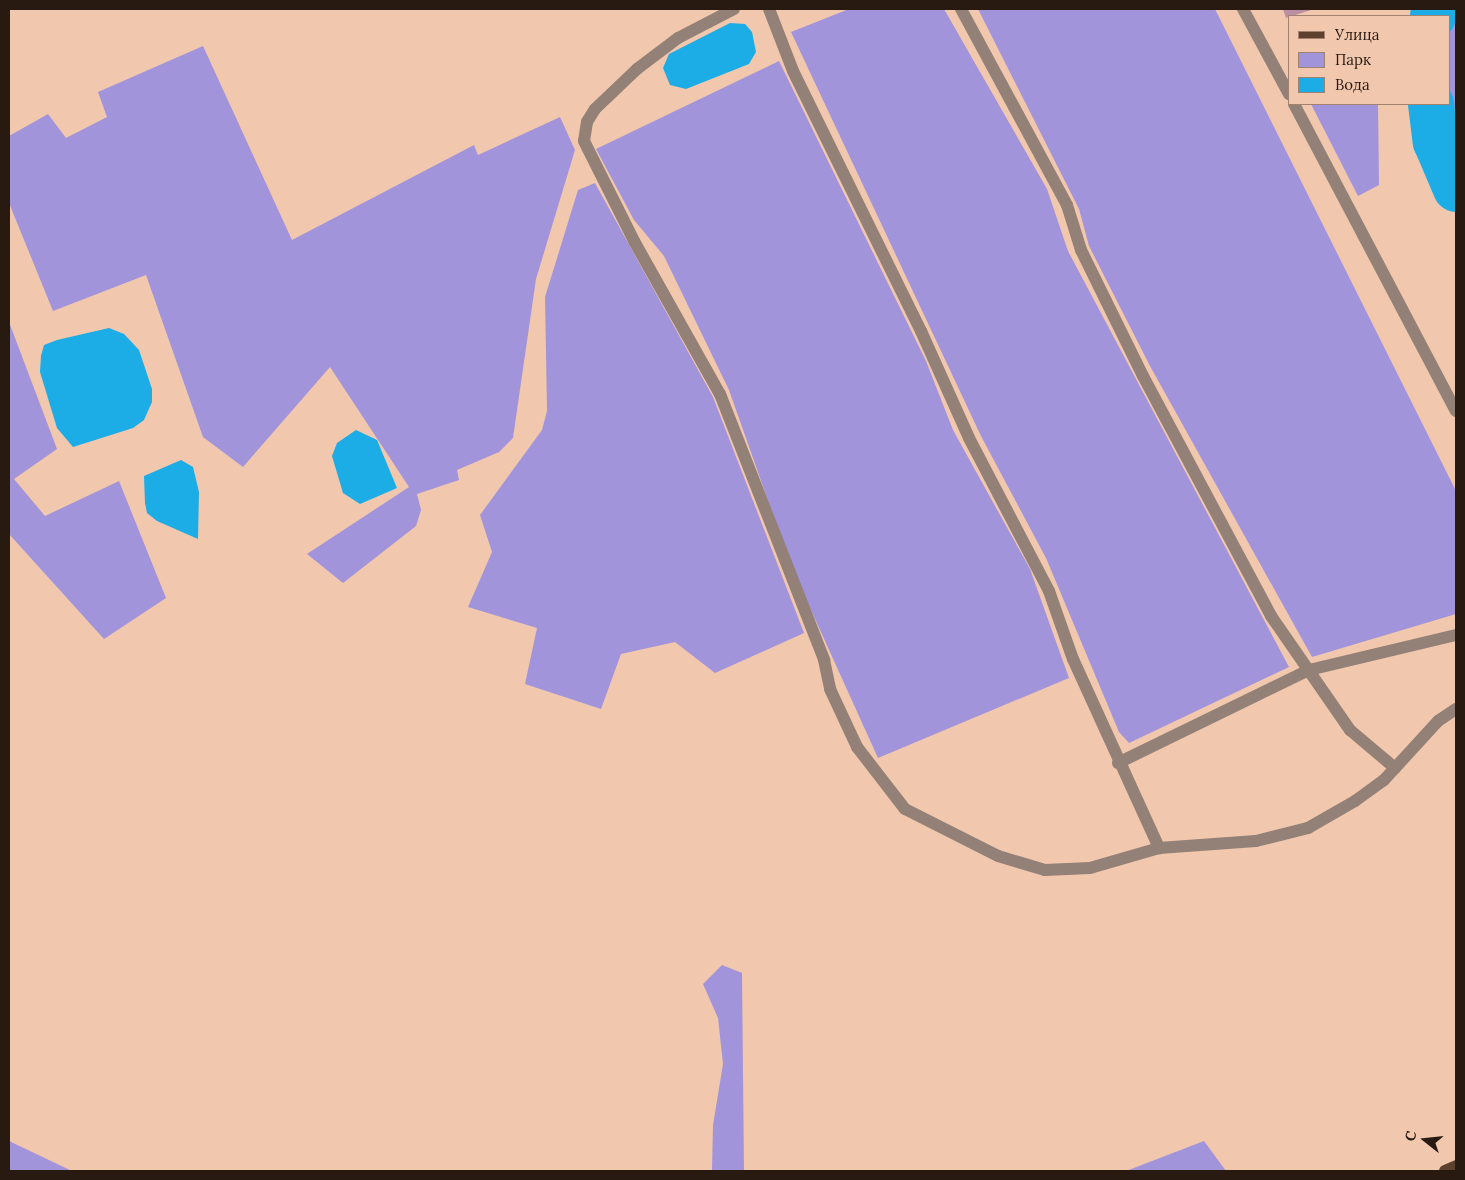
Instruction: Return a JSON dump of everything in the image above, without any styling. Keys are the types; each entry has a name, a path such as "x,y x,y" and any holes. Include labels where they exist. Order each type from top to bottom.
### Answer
{"main road":[{"path":"1445,1171 1456,1166"}],"street":[{"path":"734,9 678,38 637,69 595,109 587,122 584,141 634,242 720,394 824,660 830,689 857,747 905,809 1024,867 1090,868 1159,848 1256,841 1308,828 1355,801 1395,768 1438,721 1456,709"},
{"path":"770,9 793,71 921,331 969,438 1049,591 1118,762 1159,848"},
{"path":"961,9 1067,205 1081,250 1143,376 1271,616 1350,730 1395,768"},
{"path":"1243,9 1288,92"},
{"path":"1295,105 1456,411"},
{"path":"1118,762 1309,670 1456,635"}],"green space":[{"path":"849,9 944,9 1047,189 1068,251 1289,667 1129,743 1119,732 1046,558 981,436 791,32"},
{"path":"978,9 1215,9 1456,491 1456,614 1312,657 1150,366 1089,246 1079,209"},
{"path":"1446,9 1456,9 1456,147 1441,106 1450,105 1450,15 1446,15"},
{"path":"203,46 292,240 474,145 478,155 560,117 575,150 536,279 513,438 499,452 457,470 459,480 417,494 421,510 416,526 343,583 307,554 409,487 330,367 243,467 203,437 146,275 53,311 9,203 9,136 48,114 66,138 107,117 98,92"},
{"path":"779,61 926,361 953,430 1030,569 1069,678 878,758 791,566 729,390 664,256 634,220 596,149"},
{"path":"1312,105 1378,105 1379,185 1358,196"},
{"path":"595,183 713,397 804,633 715,673 675,642 621,654 601,709 525,684 537,628 468,607 492,552 480,515 542,430 547,411 545,297 578,190"},
{"path":"9,322 57,449 14,479 45,516 119,481 166,598 104,639 9,534"},
{"path":"722,965 742,973 744,1171 712,1171 713,1125 723,1064 718,1018 703,984"},
{"path":"9,1141 72,1171 9,1171"},
{"path":"1204,1141 1226,1171 1126,1171"}],"water":[{"path":"730,23 745,24 752,32 756,52 749,64 686,89 670,85 663,68 669,54"},
{"path":"109,328 124,334 139,350 152,389 152,402 144,420 133,428 73,447 57,428 40,372 44,345 57,340"},
{"path":"356,430 377,440 397,488 360,504 343,493 332,456 337,443"},
{"path":"181,460 193,467 199,492 198,539 157,521 147,513 144,476"}],"building":[{"path":"1283,9 1314,9 1295,15 1288,15 1286,18"}],"waterway":[{"path":"1433,15 1434,9"},
{"path":"1431,105 1436,142 1456,189"}]}
